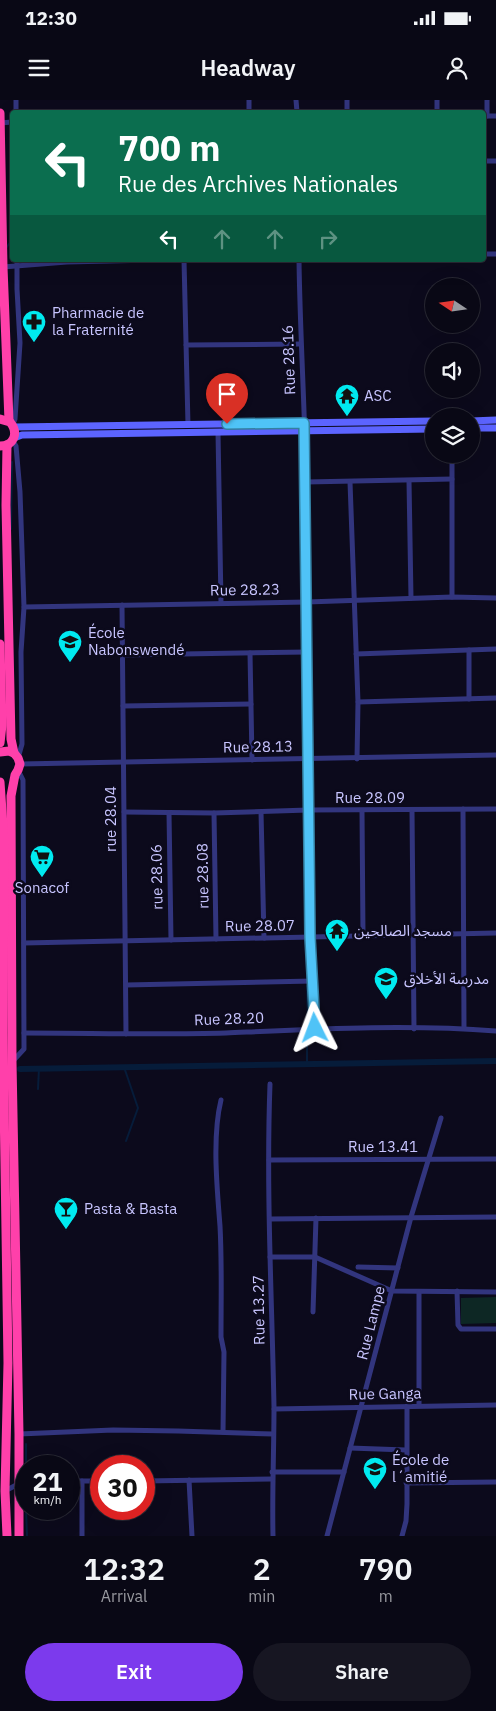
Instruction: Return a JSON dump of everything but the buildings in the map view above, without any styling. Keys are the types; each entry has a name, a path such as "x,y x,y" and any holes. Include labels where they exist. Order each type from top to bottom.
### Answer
{"highway":[{"path":"0,113 9,423 6,514 11,739 17,764 12,796 12,1062 21,1455"},
{"path":"0,644 2,725 0,743"},
{"path":"0,752 6,750 17,764"},
{"path":"0,777 9,778 17,764"},
{"path":"0,782 4,841 1,1033 8,1363 5,1491 7,1536"},
{"path":"19,1536 20,1520"}],"street":[{"path":"487,100 486,116 496,116"},
{"path":"9,423 15,419 20,343 17,262"},
{"path":"3,267 57,262"},
{"path":"184,262 188,425"},
{"name":"Rue 28.16","path":"299,262 300,344 306,482 310,937 315,1028"},
{"path":"186,345 300,344"},
{"path":"480,421 496,420"},
{"path":"8,443 22,435 218,432 425,421"},
{"path":"9,423 425,429"},
{"path":"480,428 496,428"},
{"path":"218,432 221,603"},
{"path":"8,443 16,446 20,492 24,607 21,652 22,744 17,764 23,780 24,1049 12,1062"},
{"path":"452,463 452,597"},
{"path":"306,482 452,479"},
{"path":"409,481 411,598"},
{"path":"350,482 358,702 357,759"},
{"name":"Rue 28.23","path":"24,607 353,601 452,597 496,598"},
{"name":"rue 28.04","path":"122,605 126,1034"},
{"path":"356,654 496,649"},
{"path":"469,650 469,699"},
{"path":"122,655 307,652"},
{"path":"250,653 252,760"},
{"path":"358,702 496,698"},
{"path":"123,706 251,704"},
{"name":"Rue 28.13","path":"17,764 496,755"},
{"path":"463,809 464,1028"},
{"name":"Rue 28.09","path":"124,812 214,813 308,810 496,809"},
{"path":"362,810 363,936"},
{"path":"412,810 414,1029"},
{"path":"261,812 264,938"},
{"name":"rue 28.06","path":"169,813 171,940"},
{"name":"rue 28.08","path":"214,813 216,939"},
{"name":"Rue 28.07","path":"24,943 496,933"},
{"path":"126,985 313,981"},
{"name":"Rue 28.20","path":"24,1033 224,1033 315,1028 464,1028 496,1031"},
{"name":"Rue 13.27","path":"270,1084 270,1257 274,1409 272,1472 273,1536"},
{"path":"221,1100 217,1116 217,1194 220,1227 221,1337 224,1352 223,1432"},
{"name":"Rue Lampe","path":"327,1536 398,1268 441,1118"},
{"name":"Rue 13.41","path":"269,1160 496,1158"},
{"path":"270,1219 496,1217"},
{"path":"313,1312 316,1218"},
{"path":"270,1257 316,1257 392,1291 496,1292"},
{"path":"358,1267 398,1268"},
{"path":"457,1291 458,1325 461,1329 496,1329"},
{"path":"419,1292 419,1405"},
{"name":"Rue Ganga","path":"274,1409 496,1405"},
{"path":"402,1536 406,1521 407,1406"},
{"path":"19,1434 113,1430 273,1434"},
{"path":"350,1448 406,1450"},
{"path":"272,1472 344,1472"},
{"path":"155,1481 272,1479"},
{"path":"190,1480 192,1536"},
{"path":"82,1536 82,1482 90,1482"},
{"path":"406,1483 496,1482"},
{"path":"5,1491 15,1487"}],"green space":[{"path":"496,1297 496,1323 461,1324 461,1298"}],"waterway":[{"path":"6,248 10,243"},
{"path":"11,529 12,462"},
{"path":"304,736 304,754"},
{"path":"304,763 305,805"},
{"path":"305,815 306,838"},
{"path":"307,928 307,933"},
{"path":"307,942 307,977"},
{"path":"307,986 308,1024"},
{"path":"307,1033 307,1064"},
{"path":"20,1069 496,1061"},
{"path":"124,1067 138,1108 126,1141"},
{"path":"38,1089 39,1068"},
{"path":"26,1444 26,1455"},
{"path":"26,1520 27,1536"}],"place":[{"name":"Pharmacie de la Fraternité","path":"34,343"},
{"name":"ASC","path":"347,417"},
{"name":"École Nabonswendé","path":"70,663"},
{"name":"Sonacof","path":"42,878"},
{"name":"مسجد الصالحين","path":"337,952"},
{"name":"مدرسة الأخلاق","path":"386,1000"},
{"name":"Pasta & Basta","path":"66,1230"},
{"name":"École de l´amitié","path":"375,1490"}],"route":[{"path":"227,424 304,423 306,465 310,937 315,1028"}]}
